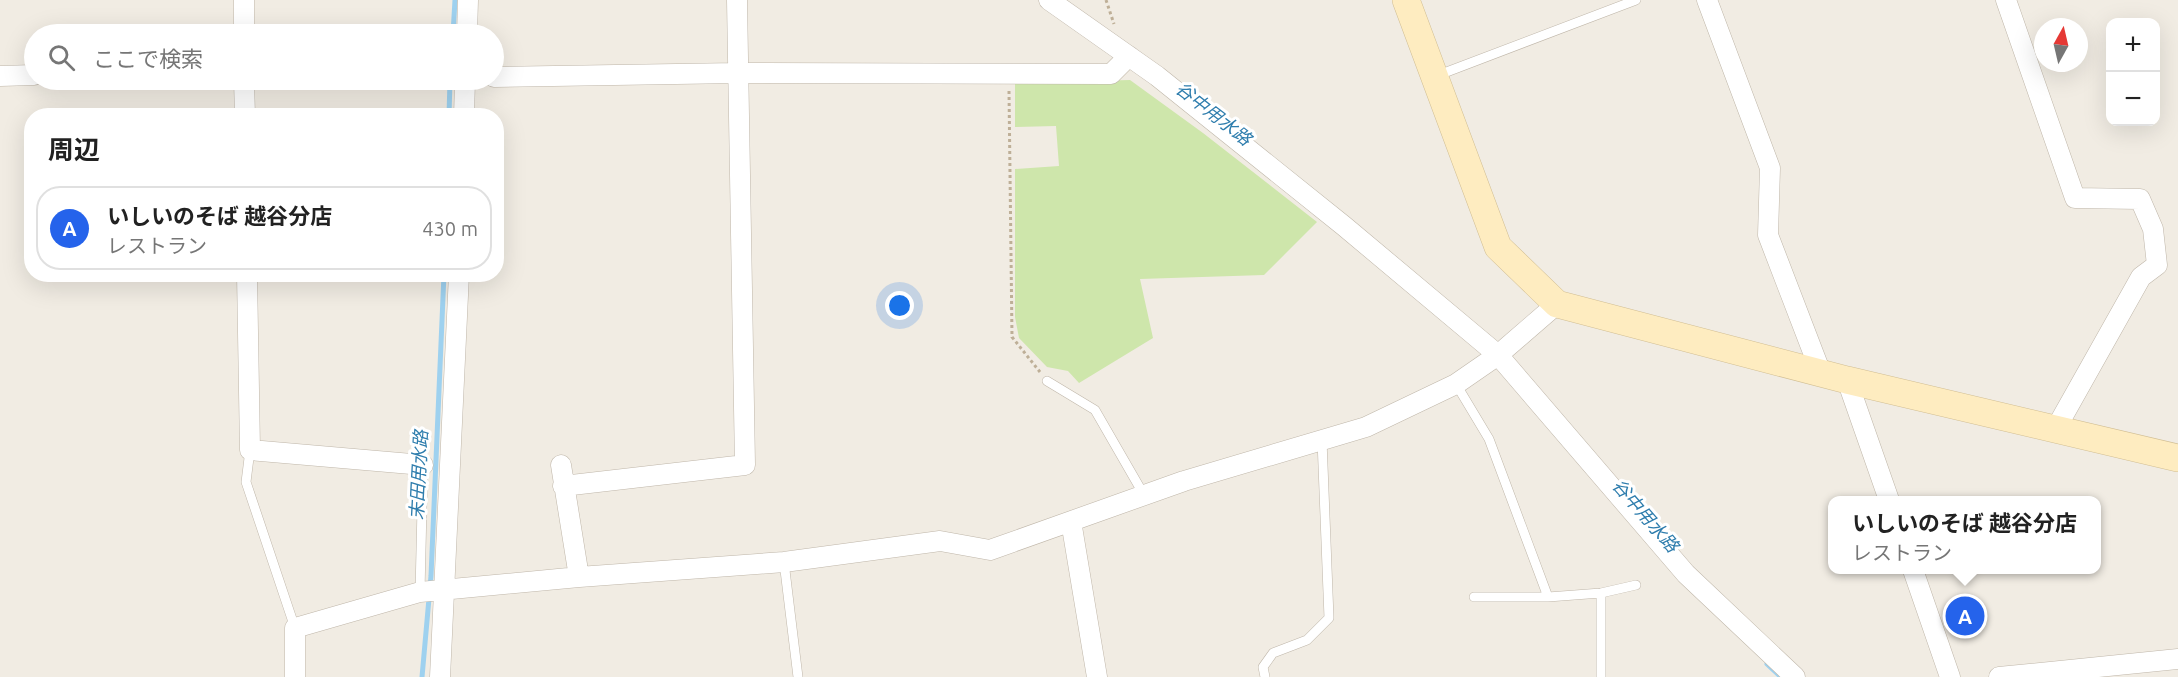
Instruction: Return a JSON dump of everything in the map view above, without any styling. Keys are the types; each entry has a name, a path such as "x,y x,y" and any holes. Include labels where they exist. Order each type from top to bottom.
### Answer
{"street":[{"path":"243,0 244,24"},
{"path":"467,24 468,0"},
{"path":"563,486 745,465 737,0"},
{"path":"1049,0 1157,76 1335,219 1498,355 1686,574 1795,677"},
{"path":"1406,0 1498,247 1557,304 1847,380 2178,459"},
{"path":"1707,0 1770,168 1768,235 1821,373"},
{"path":"2006,0 2075,198 2140,199 2153,229 2157,265 2141,277 2055,429"},
{"path":"504,77 737,73 1111,74 1129,56"},
{"path":"0,76 24,75"},
{"path":"244,90 245,108"},
{"path":"464,108 465,90"},
{"path":"247,282 250,450 423,465"},
{"path":"440,677 459,282"},
{"path":"295,677 295,628 420,592 579,577 783,562 940,541 990,550 1184,481 1365,427 1456,384 1498,355 1557,304"},
{"path":"1847,380 1887,496"},
{"path":"561,465 579,577"},
{"path":"1071,521 1097,677"},
{"path":"1914,574 1950,677"},
{"path":"1999,677 2178,659"}],"lane":[{"path":"1433,77 1636,0"},
{"path":"1047,381 1095,410 1144,495"},
{"path":"1456,384 1489,439 1548,597"},
{"path":"1264,677 1263,667 1273,653 1308,640 1329,618 1322,440"},
{"path":"250,450 246,482 295,628"},
{"path":"420,592 423,465"},
{"path":"783,562 798,677"},
{"path":"1474,597 1548,597 1601,593 1636,585"},
{"path":"1601,593 1601,677"}],"path":[{"path":"1008,74 1012,337 1047,381"}],"green space":[{"path":"1130,80 1203,133 1317,222 1264,275 1140,279 1153,338 1079,383 1068,371 1047,367 1019,338 1015,317 1015,169 1059,166 1056,126 1015,127 1015,83"}],"waterway":[{"name":"末田用水路","path":"454,24 455,0"},
{"name":"末田用水路","path":"449,108 450,90"},
{"name":"末田用水路","path":"422,677 431,576 444,282"},
{"name":"谷中用水路","path":"1767,664 1781,677"}],"place":[{"name":"いしいのそば 越谷分店","path":"1965,616"}]}
